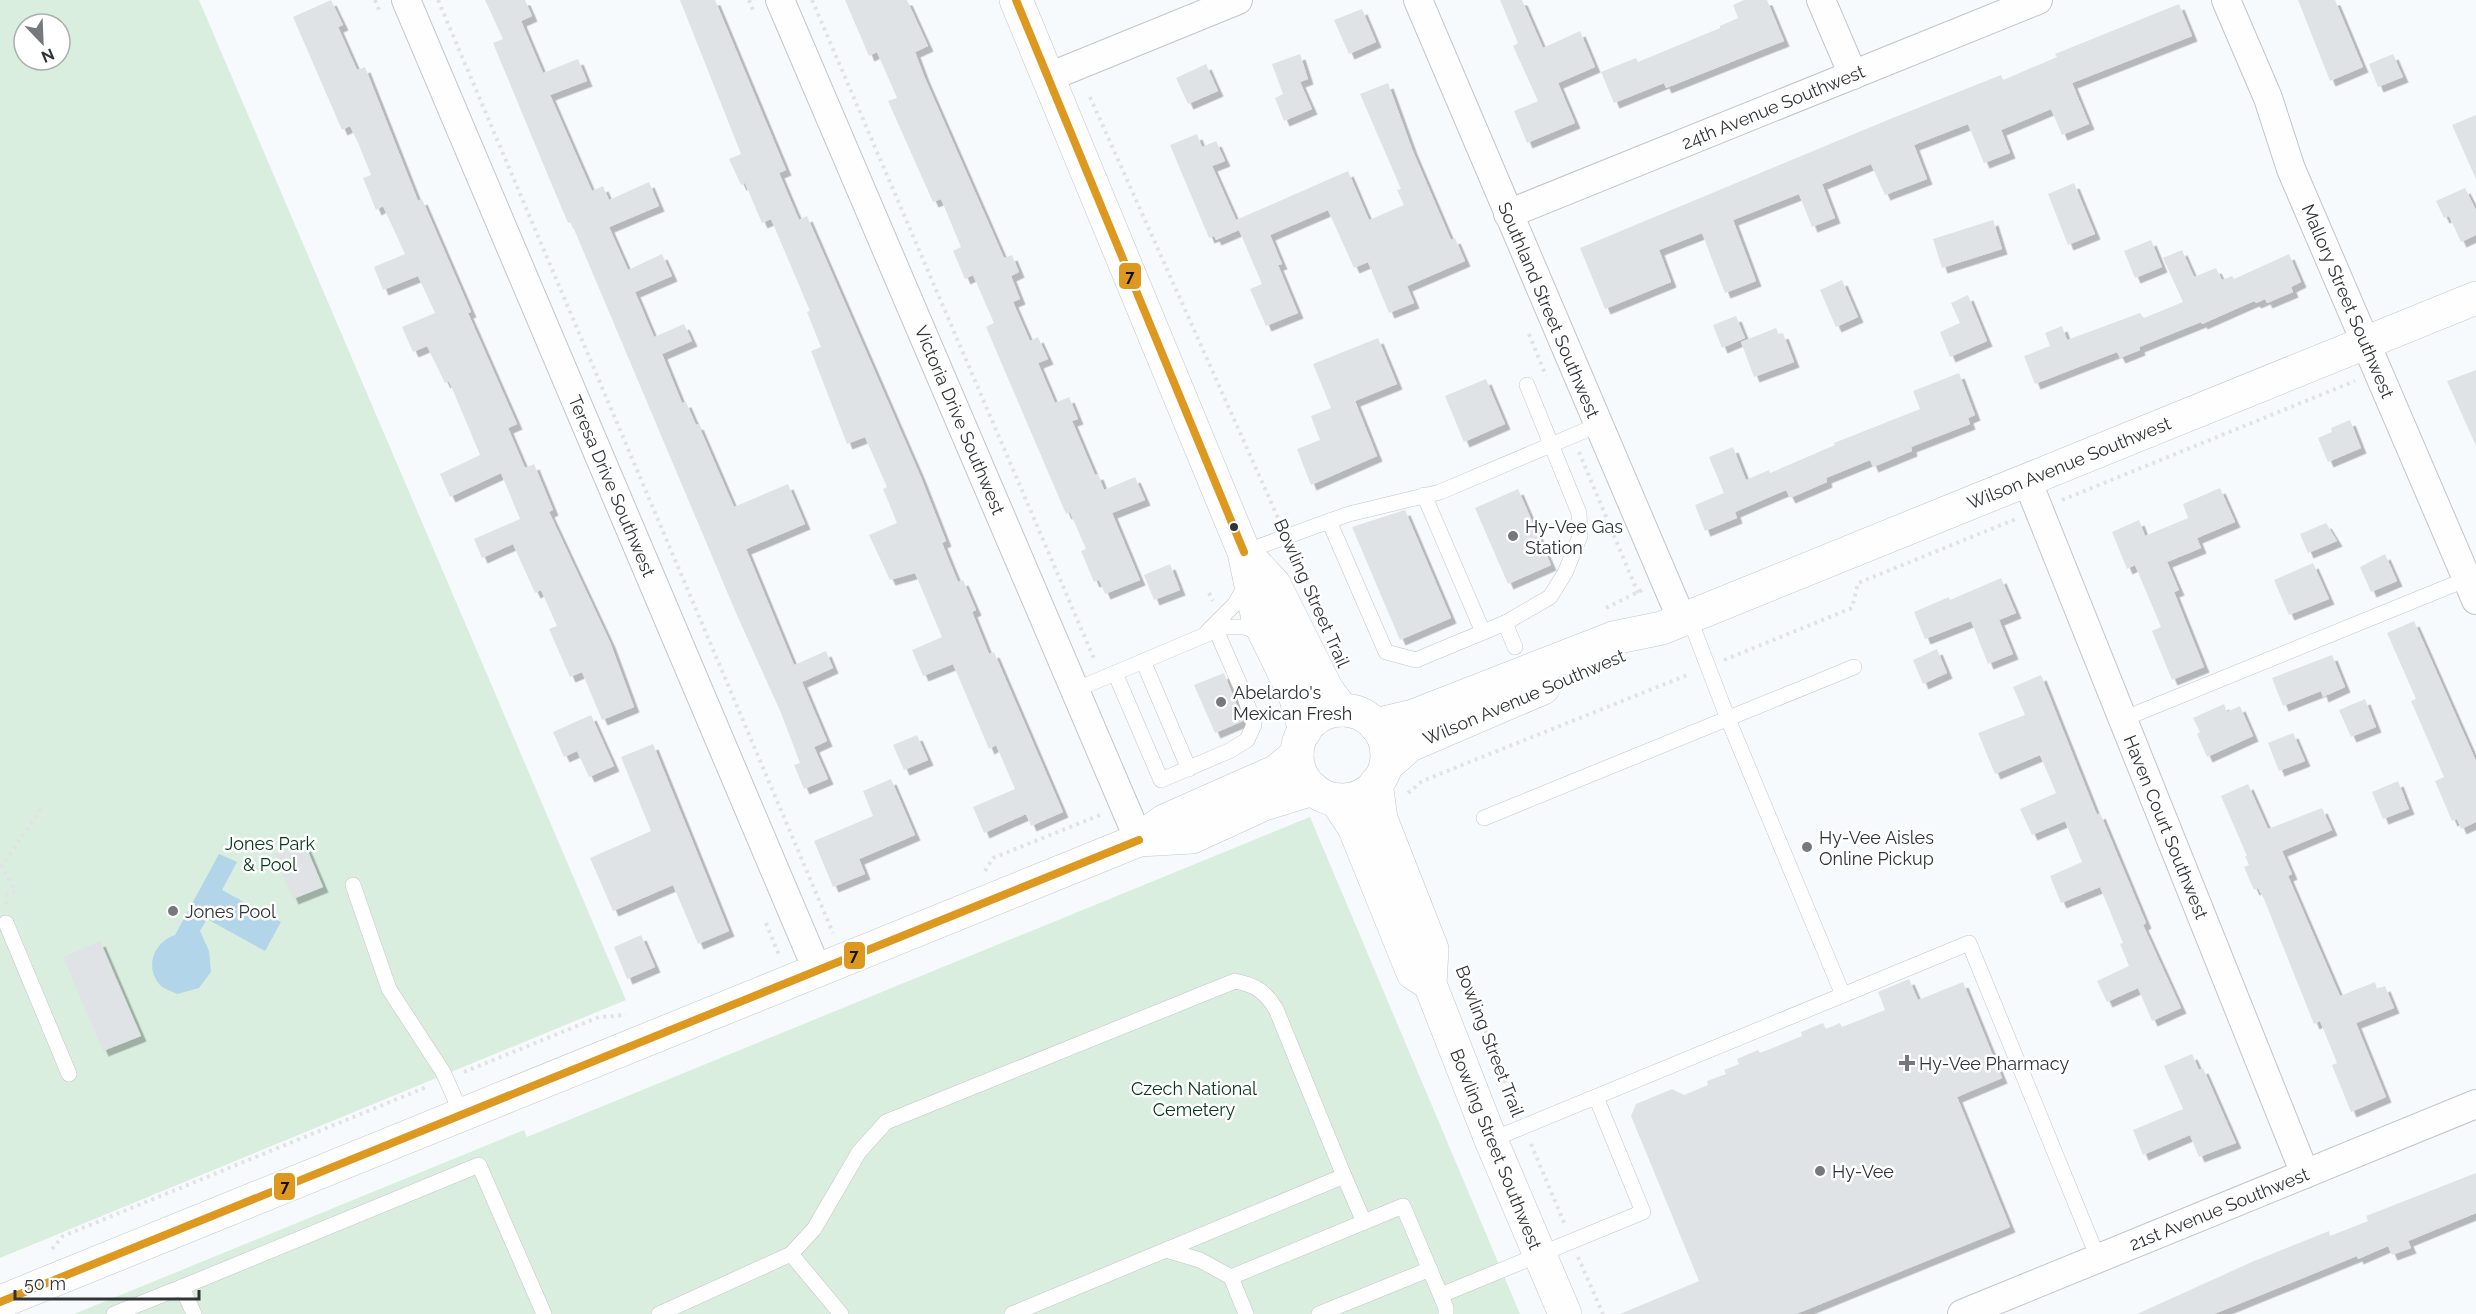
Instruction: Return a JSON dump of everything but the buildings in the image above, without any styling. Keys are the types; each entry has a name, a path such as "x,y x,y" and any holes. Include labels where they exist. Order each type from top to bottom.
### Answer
{"main road":[{"path":"1016,0 1246,564 1258,619 1295,695 1301,742 1299,767 1325,794"},
{"name":"Wilson Avenue Southwest","path":"1375,725 1413,716 1603,641 1678,622 2476,298"},
{"path":"1246,564 1274,584 1327,690 1342,710"},
{"name":"Wilson Avenue Southwest","path":"1381,774 1410,745 1636,650 1678,622"},
{"path":"1,1299 463,1117 1139,840 1164,821 1277,771 1323,714 1342,710 1360,713 1375,725 1385,740 1381,774 1362,795 1325,794 1274,800 1192,837 1139,840"},
{"name":"Bowling Street Southwest","path":"1381,774 1381,819 1432,949 1430,984 1491,1140 1564,1314"},
{"name":"Bowling Street Southwest","path":"1325,794 1354,827 1413,973 1430,984"}],"street":[{"name":"Teresa Drive Southwest","path":"406,0 818,972"},
{"name":"Victoria Drive Southwest","path":"780,0 1139,840"},
{"path":"1049,77 1238,0"},
{"name":"Southland Street Southwest","path":"1418,0 1598,425 1678,622"},
{"path":"1821,0 1853,75"},
{"name":"24th Avenue Southwest","path":"1509,214 2038,0"},
{"name":"Mallory Street Southwest","path":"2226,0 2268,98 2291,169 2472,590"},
{"name":"Haven Court Southwest","path":"2027,480 2305,1174"},
{"name":"21st Avenue Southwest","path":"1962,1314 2476,1104"}],"lane":[{"path":"1329,521 1386,652 1416,660 1505,623 1550,597 1565,573 1580,536 1579,513 1527,386"},
{"path":"1210,632 1235,604 1246,564 1288,536 1329,521 1440,492 1598,425"},
{"path":"1424,495 1483,632"},
{"path":"2123,719 2472,590"},
{"path":"1678,622 1708,666 1844,995"},
{"path":"1505,623 1515,646"},
{"path":"1075,690 1210,632 1235,626 1265,634"},
{"path":"1108,675 1161,780 1189,769 1247,740 1254,726 1244,694 1210,632"},
{"path":"1143,661 1189,769"},
{"path":"1484,818 1854,667"},
{"path":"354,885 389,988 446,1079 463,1117"},
{"path":"6,923 69,1074"},
{"path":"1491,1140 1969,943 2098,1258"},
{"path":"659,1314 791,1254 814,1229 859,1152 886,1122 1235,981 1252,984 1268,996 1276,1009 1364,1222"},
{"path":"1441,1295 1643,1212 1596,1097"},
{"path":"114,1314 479,1165 544,1314"},
{"path":"1012,1314 1344,1176"},
{"path":"1231,1277 1403,1206 1441,1295 1446,1314"},
{"path":"1166,1250 1200,1260 1231,1277 1246,1314"},
{"path":"791,1254 841,1314"},
{"path":"1319,1314 1430,1269"},
{"path":"182,1287 194,1314"}],"path":[{"path":"438,0 834,934"},
{"path":"812,0 1108,675"},
{"name":"Bowling Street Trail","path":"1088,94 1310,588"},
{"path":"1529,334 1550,385"},
{"path":"1406,798 1408,790 1437,775 1852,608 1858,583 2359,380"},
{"path":"1572,436 1638,593"},
{"path":"1423,739 1437,775"},
{"path":"6,923 7,895 15,892 1,865 43,806"},
{"path":"985,872 993,858 1109,811"},
{"path":"823,938 844,930"},
{"path":"770,960 786,954"},
{"name":"Bowling Street Trail","path":"1458,958 1523,1127 1603,1314"},
{"path":"44,1256 63,1236 446,1079 599,1017 633,1015"}],"green space":[{"name":"Jones Park & Pool","path":"0,0 199,0 626,1000 0,1258"},
{"name":"Czech National Cemetery","path":"1310,817 1520,1314 74,1314 524,1130 527,1137"}],"water":[{"path":"219,854 237,862 222,890 281,922 265,951 207,919 200,931 209,951 211,972 199,988 177,994 160,985 155,978 152,963 154,956 162,943 175,935"}],"transit line":[{"name":"7","path":"1016,0 1244,552"},
{"name":"7","path":"0,1302 1139,840"}],"place":[{"name":"Hy-Vee Gas Station","path":"1513,536"},
{"name":"Abelardo's Mexican Fresh","path":"1221,702"},
{"name":"Hy-Vee Aisles Online Pickup","path":"1807,847"},
{"name":"Jones Pool","path":"173,911"},
{"name":"Hy-Vee Pharmacy","path":"1907,1063"},
{"name":"Hy-Vee","path":"1820,1171"}]}
